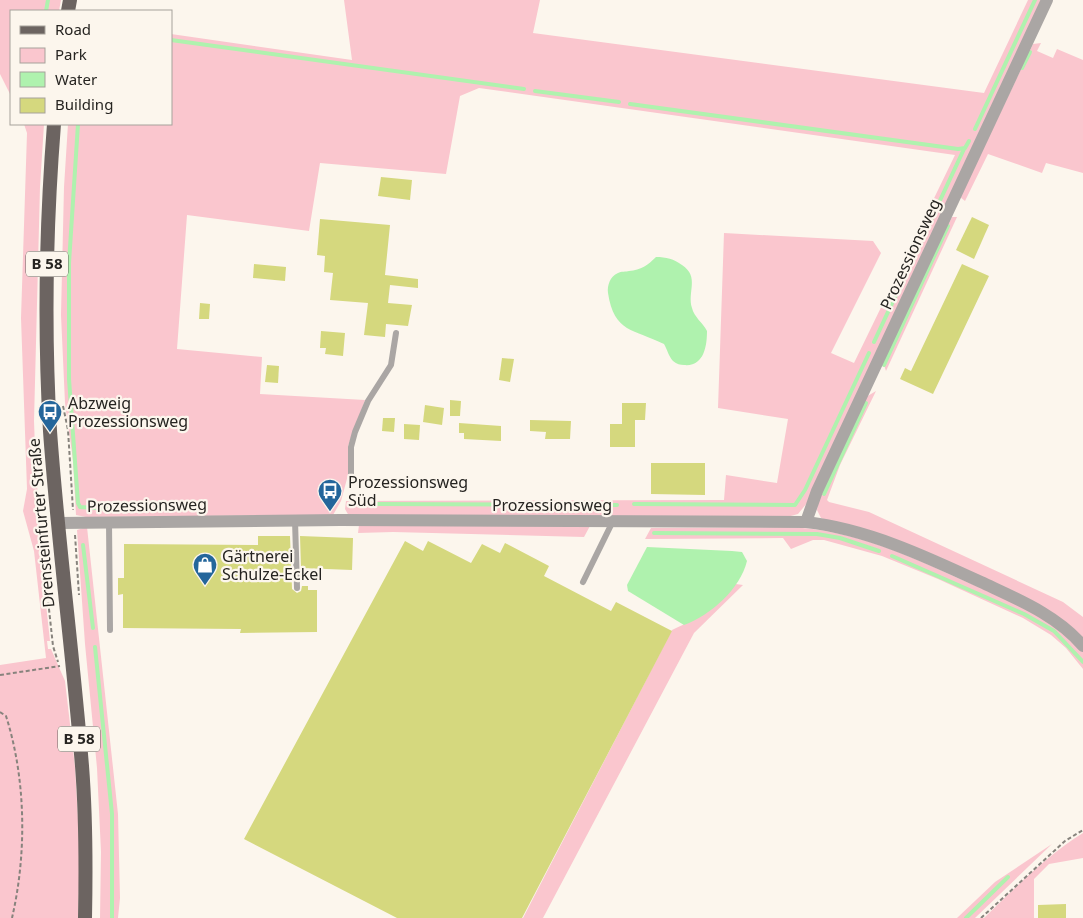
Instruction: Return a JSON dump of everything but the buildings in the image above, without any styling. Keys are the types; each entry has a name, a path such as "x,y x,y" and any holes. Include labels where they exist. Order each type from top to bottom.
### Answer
{"main road":[{"name":"Drensteinfurter Straße","path":"54,125 49,186 46,314 50,424 82,767 86,852 85,918"}],"street":[{"name":"Prozessionsweg","path":"806,522 817,490 1047,0"},
{"name":"Prozessionsweg","path":"58,523 295,520 806,522 828,525 888,542 943,564 1029,605 1060,625 1083,646"}],"lane":[{"path":"351,475 351,447 355,432 368,401 391,365 396,333"},
{"path":"295,520 297,588"},
{"path":"584,582 613,521"},
{"path":"109,522 110,630"}],"path":[{"path":"0,675 60,666 53,646 44,564"},
{"path":"0,712 6,716 20,770 21,843 18,893 12,918"},
{"path":"981,918 1065,841 1083,830"}],"green space":[{"path":"0,0 61,0 59,10 10,10 10,94 0,74"},
{"path":"344,0 540,0 533,33 984,93 1028,0 1043,0 807,503 798,514 787,517 349,516 345,509 346,501 724,500 726,475 777,483 788,419 718,408 724,233 873,241 881,253 831,353 854,363 955,155 479,88 460,96 446,174 320,163 309,231 187,215 177,349 262,357 260,394 365,400 348,446 348,475 341,501 333,515 86,517 76,515 73,460 65,403 61,315 64,187 68,125 172,125 172,34 352,60"},
{"path":"1041,43 1037,51 1053,58 1057,49 1083,60 1083,173 1046,163 1042,173 988,154 965,201 960,197 1033,44"},
{"path":"24,125 44,125 40,187 34,421 36,476 43,543 43,577 50,641 47,641 48,649 51,649 65,681 75,767 80,853 78,918 0,918 0,665 46,658 34,551 23,511 27,489 21,318 27,133"},
{"path":"952,217 957,217 886,371 883,362"},
{"path":"876,391 840,465 827,500 869,512 1063,602 1083,617 1083,640 1061,621 821,518 817,510 820,491 866,397"},
{"path":"359,525 590,526 584,537 393,532 358,533"},
{"path":"87,527 118,814 120,898 118,918 100,918 101,852 97,768 85,644 77,530"},
{"path":"787,527 835,533 879,545 923,562 1014,603 1044,619 1071,640 1083,652 1083,669 1066,648 1051,635 1023,618 882,556 824,540 813,540 791,549 783,538 645,539 651,528"},
{"path":"736,584 743,585 694,633 543,918 523,918 672,630 707,611"},
{"path":"1083,833 1083,858 1049,864 1034,879 1034,918 984,918 1044,862"},
{"path":"1052,844 975,918 957,918 995,882"}],"water":[{"path":"656,257 676,261 687,270 692,280 692,308 707,331 703,354 696,363 691,365 676,363 670,357 664,344 635,332 620,323 611,306 608,290 613,276 619,272 641,268"},
{"path":"647,547 742,552 747,561 738,581 723,600 704,615 684,625 628,591 627,585"}],"waterway":[{"path":"46,10 48,0"},
{"path":"975,129 1035,0"},
{"path":"172,40 524,89"},
{"path":"1022,68 1030,52"},
{"path":"535,91 619,102"},
{"path":"630,104 958,149 965,148 969,141"},
{"path":"78,125 69,263 69,379 78,503 80,507 112,509"},
{"path":"874,342 964,149"},
{"path":"884,365 948,226"},
{"path":"634,504 795,505 805,490 869,353"},
{"path":"824,494 866,403"},
{"path":"376,504 617,505"},
{"path":"654,533 817,534 840,538 879,551"},
{"path":"83,545 93,628"},
{"path":"892,556 1024,614 1054,631 1083,662"},
{"path":"95,647 112,814 112,918"},
{"path":"966,918 1008,877"}],"place":[{"name":"Abzweig Prozessionsweg","path":"50,433"},
{"name":"Prozessionsweg Süd","path":"330,512"},
{"name":"Gärtnerei Schulze-Eckel","path":"205,586"}]}
